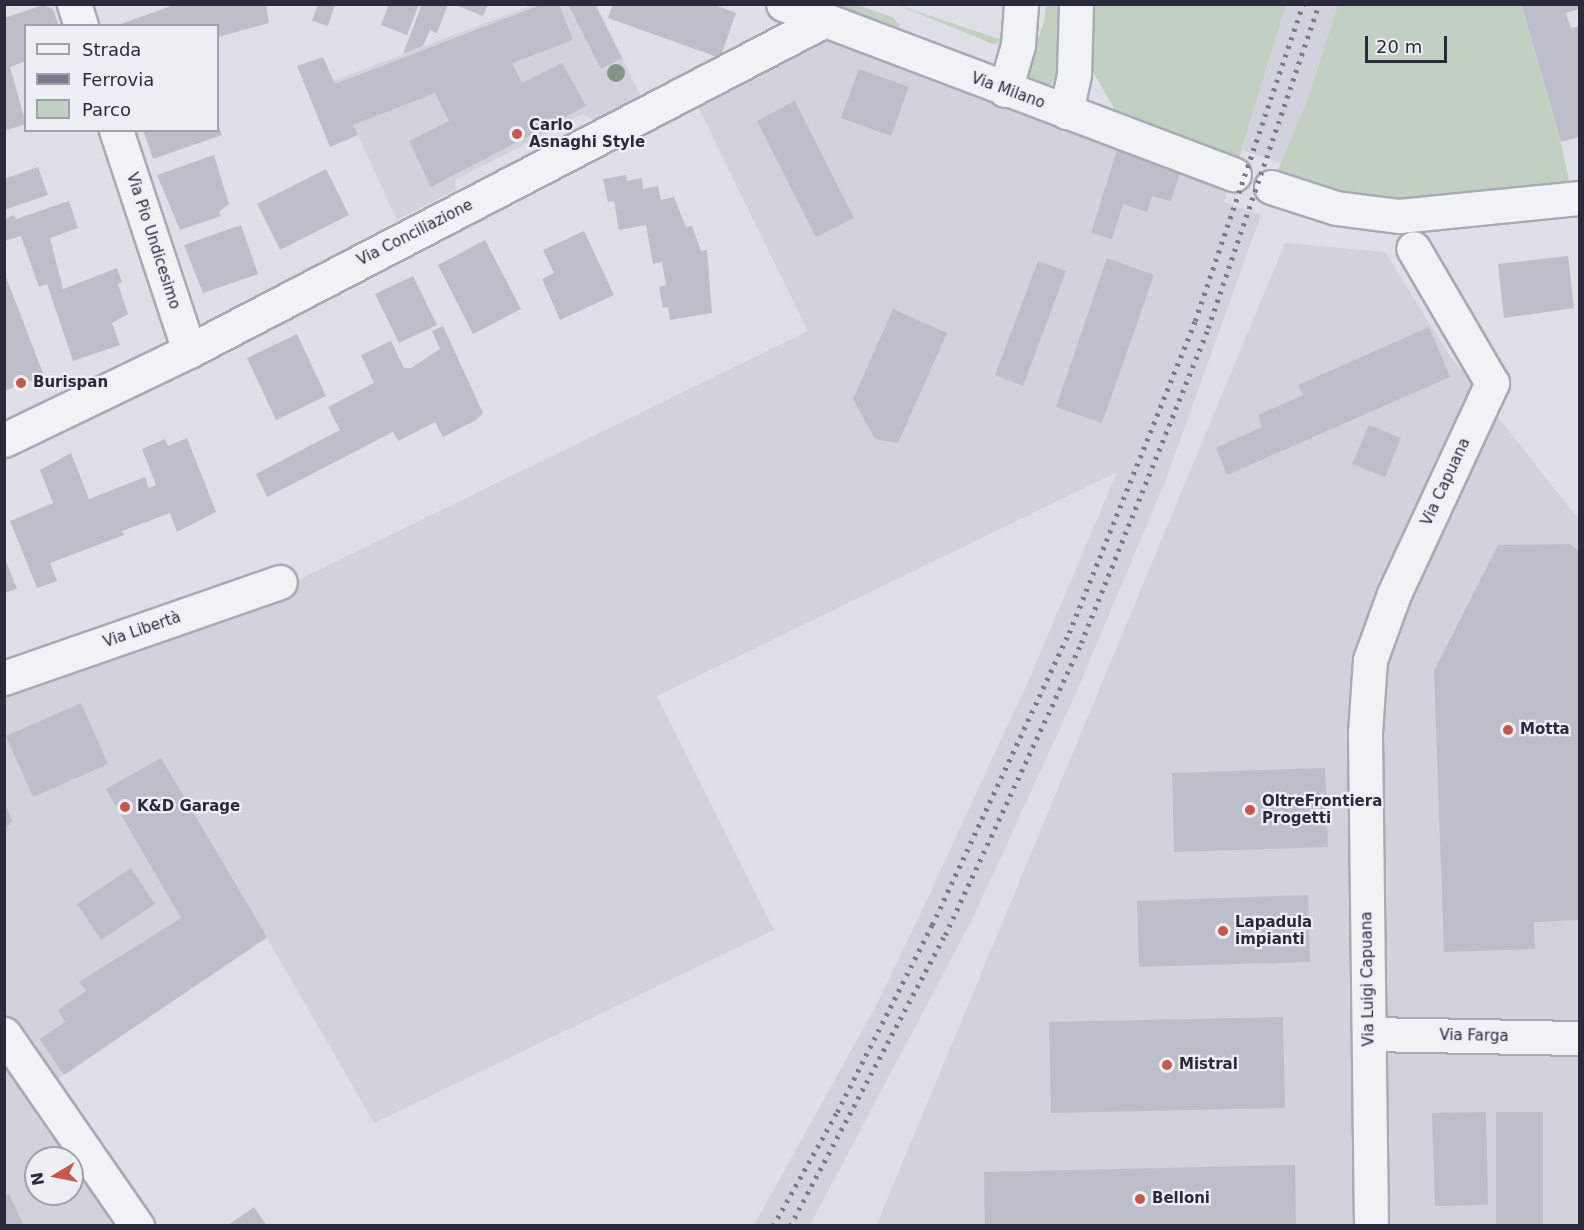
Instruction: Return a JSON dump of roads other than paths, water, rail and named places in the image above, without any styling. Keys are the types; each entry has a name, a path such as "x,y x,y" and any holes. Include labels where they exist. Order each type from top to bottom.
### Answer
{"street":[{"path":"74,4 80,24"},
{"name":"Via Milano","path":"783,4 1005,90 1234,174"},
{"path":"1005,90 1018,45 1021,4"},
{"path":"1066,112 1074,73 1076,4"},
{"name":"Via Conciliazione","path":"4,440 189,351 823,21"},
{"name":"Via Pio Undicesimo","path":"117,132 189,351"},
{"path":"1271,187 1336,208 1399,216 1580,198"},
{"name":"Via Capuana","path":"1365,733 1370,660 1394,594 1492,383 1413,248"},
{"name":"Via Libertà","path":"4,678 280,582"},
{"name":"Via Luigi Capuana","path":"1365,733 1371,1226"},
{"path":"4,1034 137,1226"},
{"name":"Via Farga","path":"1368,1034 1580,1038"}],"railway":[{"path":"773,1226 837,1112 932,925 1069,633 1195,321 1303,4"},
{"path":"790,1226 945,935 1081,643 1208,328 1319,4"}],"place":[{"name":"Carlo Asnaghi Style","path":"517,134"},
{"name":"Burispan","path":"21,383"},
{"name":"Motta","path":"1508,730"},
{"name":"K&D Garage","path":"125,807"},
{"name":"OltreFrontiera Progetti","path":"1250,810"},
{"name":"Lapadula impianti","path":"1223,931"},
{"name":"Mistral","path":"1167,1065"},
{"name":"Belloni","path":"1140,1199"}]}
